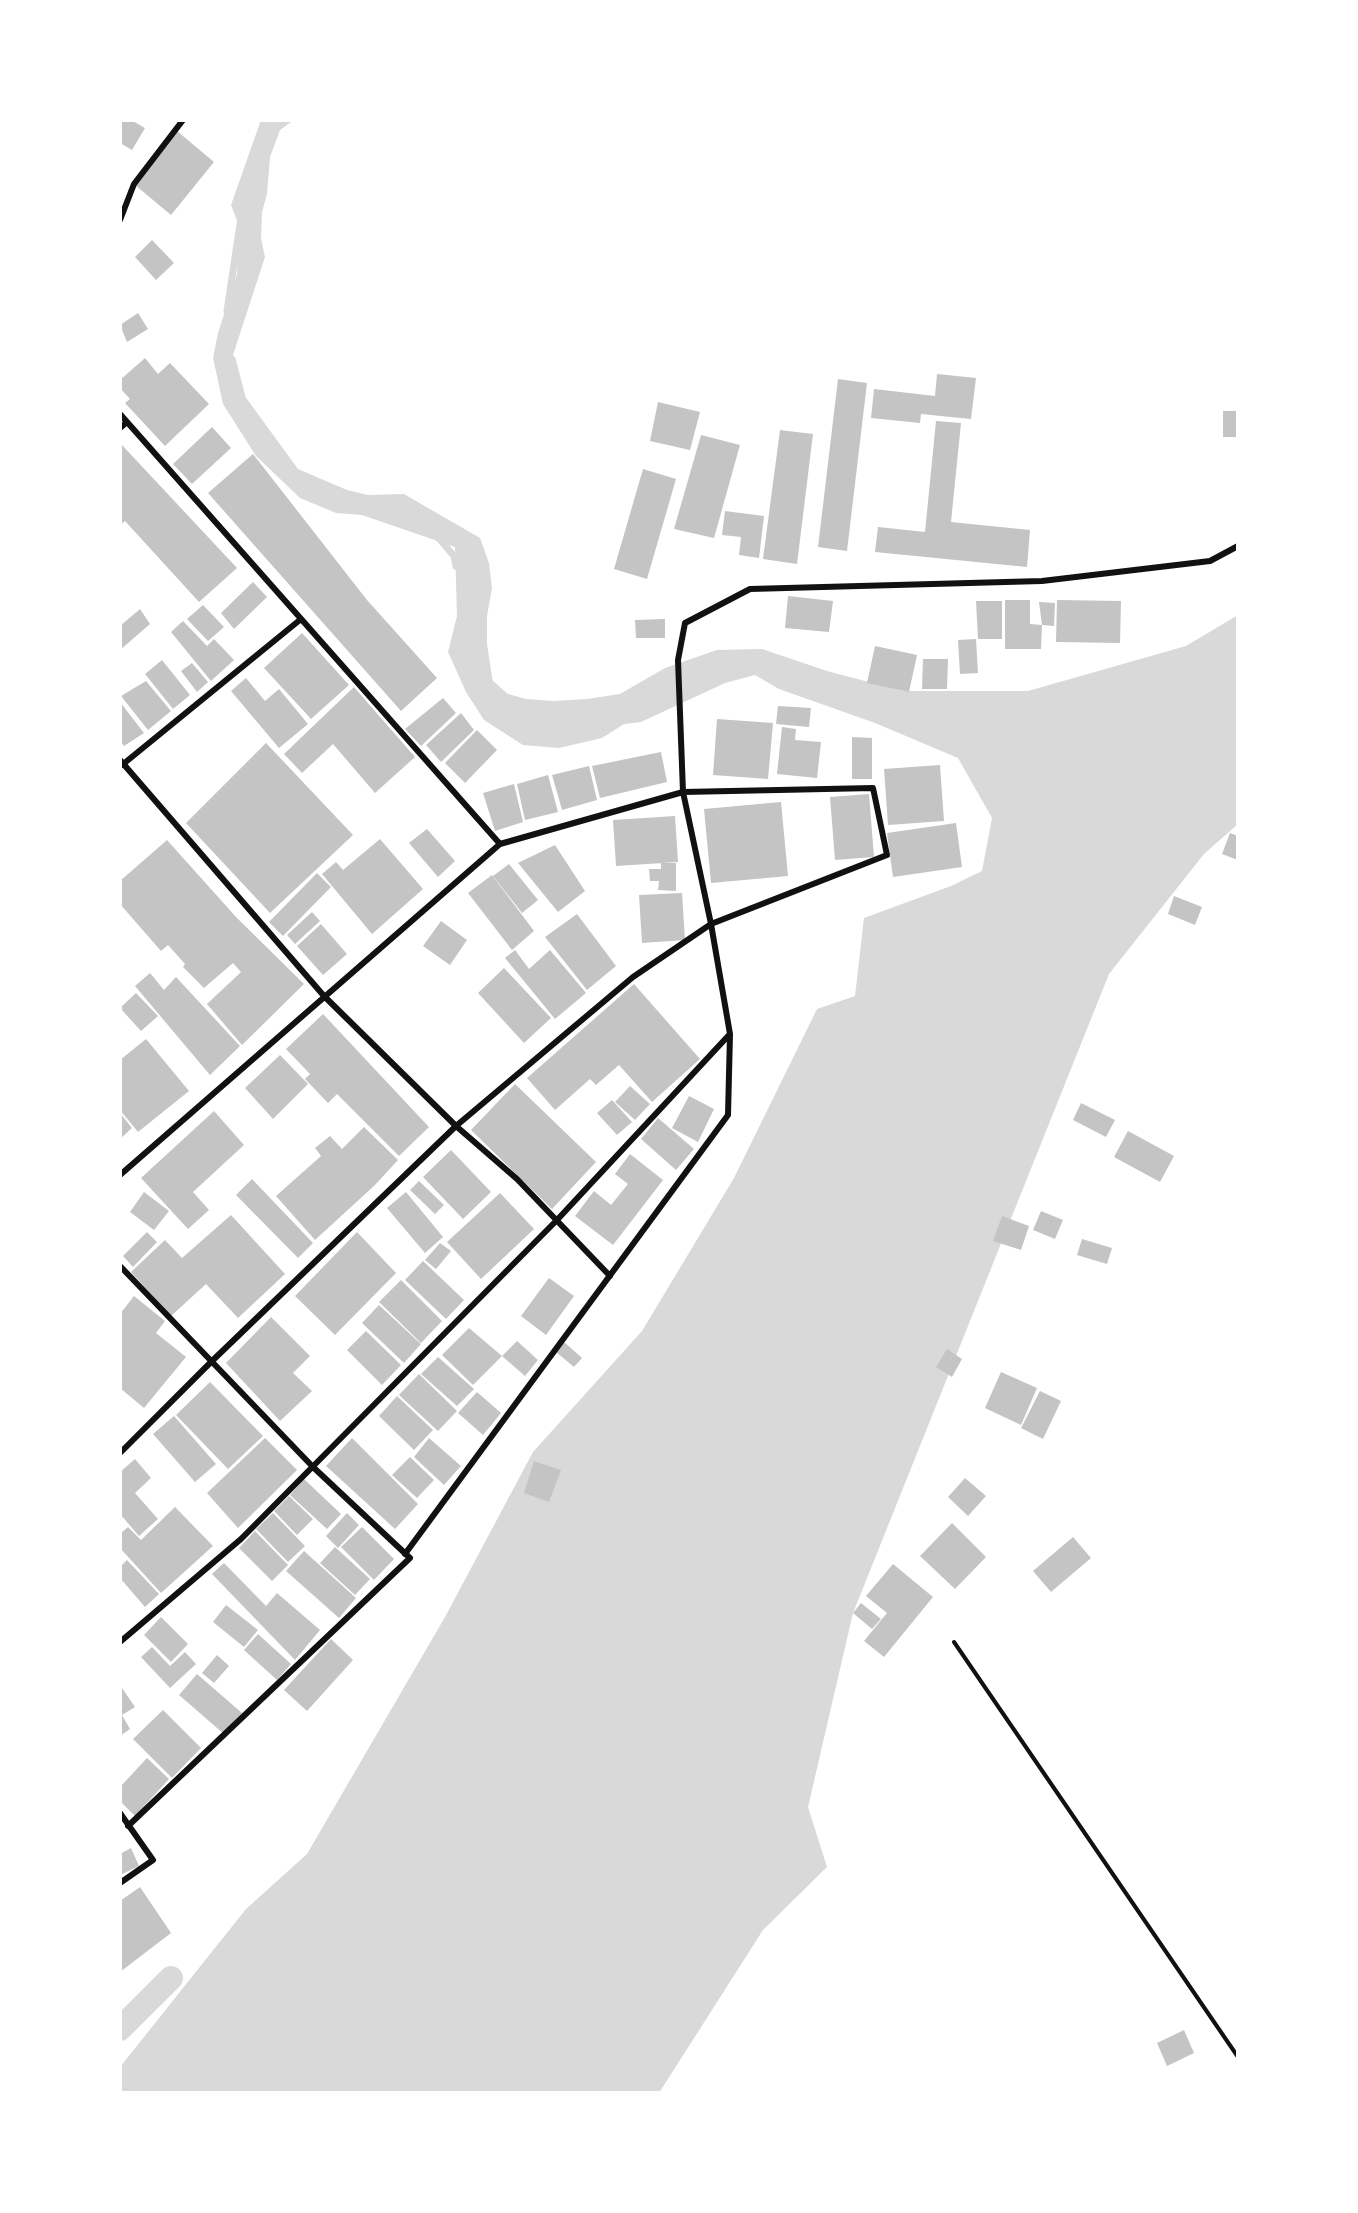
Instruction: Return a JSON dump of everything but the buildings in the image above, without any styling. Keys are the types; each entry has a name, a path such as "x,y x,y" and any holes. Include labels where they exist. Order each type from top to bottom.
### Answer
{"street":[{"path":"120,220 134,184 183,120"},
{"path":"120,414 500,844"},
{"path":"120,428 127,422"},
{"path":"128,1826 408,1556 728,1115 730,1034 711,924 683,792 682,717 678,660 685,623 750,589 1042,581 1210,561 1238,546"},
{"path":"301,619 121,763 324,996 456,1126 517,1179 610,1276"},
{"path":"120,1175 500,844 683,792 873,788 887,855 711,924 633,977 456,1126 120,1453"},
{"path":"120,1642 242,1539 557,1220 730,1034"},
{"path":"120,1266 313,1467 408,1556"},
{"path":"120,1813 153,1860 120,1883"}],"path":[{"path":"954,1642 1238,2057"}],"shaded area":[{"path":"261,120 294,120 280,130 270,157 267,194 262,212 261,238 265,257 233,355 236,384 298,469 347,490 368,495 404,494 480,538 489,563 492,588 487,616 487,644 494,690 526,699 553,701 620,694 665,668 717,650 762,649 827,671 903,691 1028,691 1186,646 1238,615 1238,824 1204,854 1109,974 853,1613 808,1807 827,1867 763,1930 659,2093 120,2093 120,2067 246,1909 307,1854 445,1617 533,1452 642,1331 734,1178 817,1009 855,996 864,918 951,886 982,871 992,818 958,758 875,723 779,689 755,675 725,683 641,722 624,724 602,738 559,748 523,745 484,720 466,692 448,652 457,616 455,547 362,515 336,513 300,498 256,456 223,404 213,358 218,333 237,274 239,226 231,205"}],"waterway":[{"path":"227,311 240,224"},
{"path":"232,359 243,401"},
{"path":"437,536 454,556 456,566"},
{"path":"487,680 506,697"},
{"path":"120,2029 171,1978"}]}
